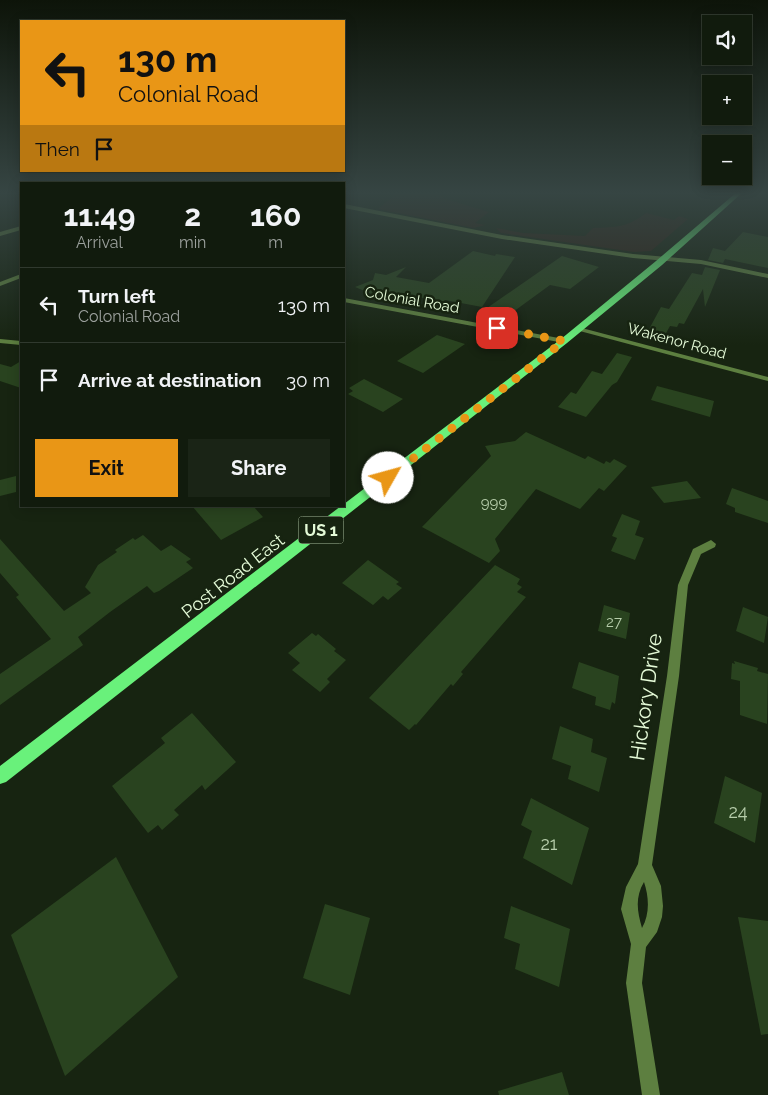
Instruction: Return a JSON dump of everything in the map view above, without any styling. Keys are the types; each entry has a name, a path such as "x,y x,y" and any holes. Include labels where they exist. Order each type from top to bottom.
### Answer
{"main road":[{"name":"Post Road East","path":"0,776 564,341 681,243"}],"street":[{"path":"542,243 607,253 701,262 768,276"},
{"path":"0,284 20,276"},
{"name":"Colonial Road","path":"345,300 564,341"},
{"name":"Wakenor Road","path":"578,329 768,379"},
{"path":"0,340 20,343"},
{"name":"Hickory Drive","path":"650,1095 634,983 639,944 629,909 633,887 645,866 673,676 683,585 697,552 711,544"},
{"name":"Hickory Drive","path":"639,944 647,936 656,904 654,883 645,866"}],"shaded area":[{"path":"572,243 660,243 651,251 634,252"}],"building":[{"path":"732,243 768,243 768,268 725,259 723,263 708,260 713,248 725,251"},
{"path":"473,251 495,256 496,254 515,257 482,307 445,300 442,303 404,293 401,295 381,292 377,296 355,287 373,280 375,273 386,275 406,267 396,277 429,283"},
{"path":"562,256 599,267 570,289 550,285 513,312 487,308"},
{"path":"705,267 720,270 705,307 703,289 684,324 679,323 677,327 670,326 665,335 648,331 661,307 669,309 692,273 702,275"},
{"path":"437,335 465,344 423,373 397,361"},
{"path":"617,353 632,357 617,382 612,385 586,417 558,407 571,392 576,394 592,371 602,374"},
{"path":"20,362 20,388 0,381 0,364 11,367"},
{"path":"364,379 403,399 383,412 348,394 353,391 349,388"},
{"path":"657,386 714,401 710,417 651,400"},
{"path":"526,432 585,459 588,456 604,464 606,461 610,463 614,459 627,466 604,491 599,488 580,509 536,489 495,539 500,551 489,563 422,527 491,456 485,446 515,441"},
{"path":"16,476 16,492 0,496 0,480"},
{"path":"687,481 701,498 664,503 651,487"},
{"path":"732,488 768,501 768,523 735,512 735,508 726,504"},
{"path":"193,507 254,507 263,517 221,540"},
{"path":"622,514 640,521 635,535 644,538 635,560 611,551 617,538 612,536"},
{"path":"143,535 161,551 171,545 191,559 186,562 193,568 154,593 147,586 110,612 78,637 83,645 0,705 0,674 51,639 16,597 19,595 0,573 0,539 64,611 91,593 85,587 98,565 133,538 135,540"},
{"path":"368,560 399,582 396,584 402,588 388,600 383,596 373,605 342,583"},
{"path":"495,565 520,579 517,584 522,587 517,592 526,597 461,672 463,674 453,686 451,684 416,725 409,730 369,698"},
{"path":"604,605 630,613 626,639 598,631"},
{"path":"743,607 768,617 764,643 736,631"},
{"path":"312,633 316,636 318,634 336,649 334,651 346,660 327,679 330,682 320,692 292,670 300,663 288,653"},
{"path":"734,661 758,668 757,671 768,674 767,724 740,715 740,681 731,679 732,663 735,664"},
{"path":"579,662 619,676 615,704 612,702 610,710 595,705 596,697 572,688"},
{"path":"192,713 236,762 205,790 202,785 174,810 179,815 162,830 158,825 148,833 112,786 165,743 161,738"},
{"path":"560,726 593,739 591,752 607,758 599,792 568,779 571,766 552,759"},
{"path":"725,776 762,793 755,843 714,823"},
{"path":"531,798 589,828 572,885 523,858 532,831 521,825"},
{"path":"116,857 178,977 65,1076 11,935"},
{"path":"325,904 370,918 350,995 303,978"},
{"path":"511,906 570,929 559,987 515,969 520,944 504,938"},
{"path":"738,917 768,921 768,1034 761,1035"},
{"path":"562,1072 569,1095 499,1095 498,1091"}],"route":[{"path":"388,478 564,341 497,328"}]}
